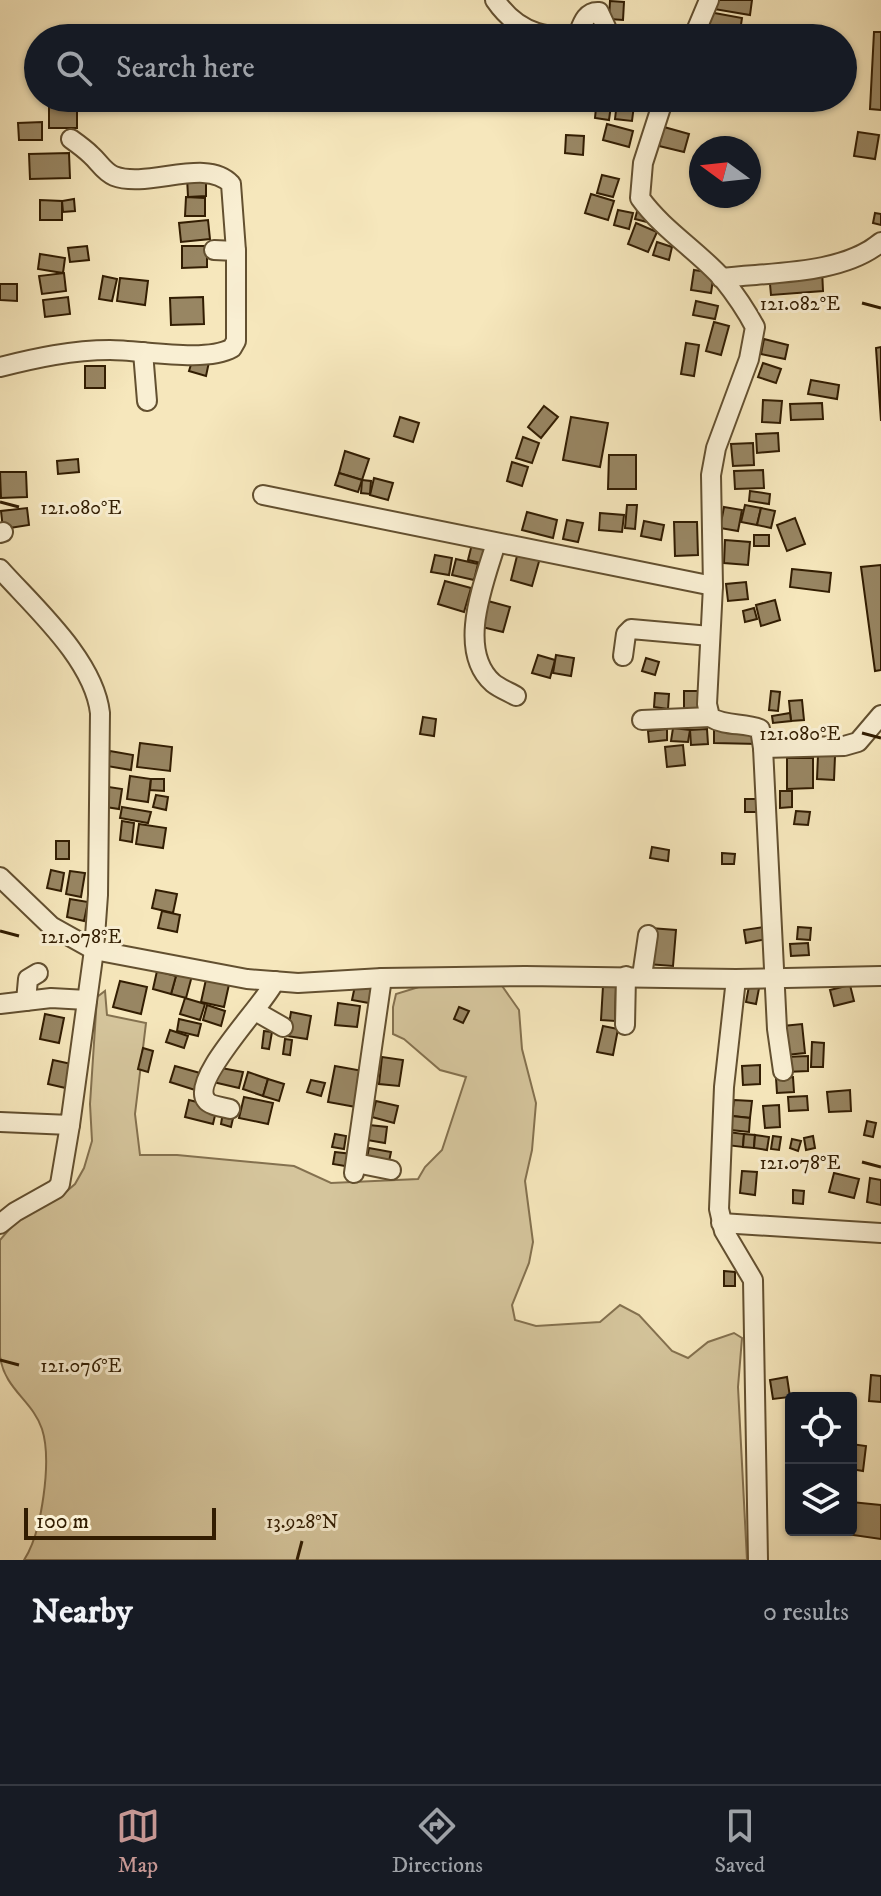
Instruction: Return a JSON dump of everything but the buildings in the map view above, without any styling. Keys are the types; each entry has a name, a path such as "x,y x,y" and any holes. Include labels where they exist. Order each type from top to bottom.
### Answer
{"street":[{"path":"495,0 508,19 516,24"},
{"path":"699,24 709,0"},
{"path":"659,112 643,163 640,198 663,225 721,278 744,306 755,327 739,388 716,448 711,475 713,586 707,704 710,717"},
{"path":"0,367 49,355 109,350 219,353 232,348 238,332 231,184 224,176 208,173 130,179 113,176 71,139"},
{"path":"721,278 835,266 871,251 881,242"},
{"path":"214,250 236,251"},
{"path":"143,352 147,401"},
{"path":"263,495 713,586"},
{"path":"496,543 475,611 475,651 492,682 516,696"},
{"path":"0,569 66,644 92,681 98,696 98,895 94,950 60,1184 0,1224"},
{"path":"623,656 626,634 631,629 710,636"},
{"path":"763,748 844,746 858,742 881,715"},
{"path":"642,720 710,717 760,729 777,1029 783,1071"},
{"path":"0,877 51,926 94,950 197,972 275,981 881,976"},
{"path":"625,1025 634,976 648,935"},
{"path":"26,1001 28,979 38,973"},
{"path":"382,978 355,1168 391,1170"},
{"path":"736,979 724,1087 718,1189 721,1223 753,1280 758,1560"},
{"path":"230,1109 208,1103 205,1090 214,1063 275,981"},
{"path":"0,1004 51,998 87,1000"},
{"path":"255,1011 283,1027"},
{"path":"0,1122 70,1125"},
{"path":"721,1223 881,1233"}],"shaded area":[{"path":"435,982 500,983 519,1010 522,1049 536,1103 532,1150 525,1181 533,1242 529,1263 512,1305 515,1320 536,1326 600,1322 620,1305 639,1315 672,1351 688,1358 708,1342 734,1333 742,1338 738,1387 747,1560 24,1560 36,1532 44,1496 45,1442 38,1419 7,1377 0,1356 0,1240 18,1219 60,1197 75,1184 84,1168 92,1141 90,1104 97,997 105,991 107,1015 146,1023 135,1114 140,1155 177,1155 294,1166 331,1183 418,1179 442,1150 466,1077 440,1070 404,1039 393,1034 396,994"}]}
